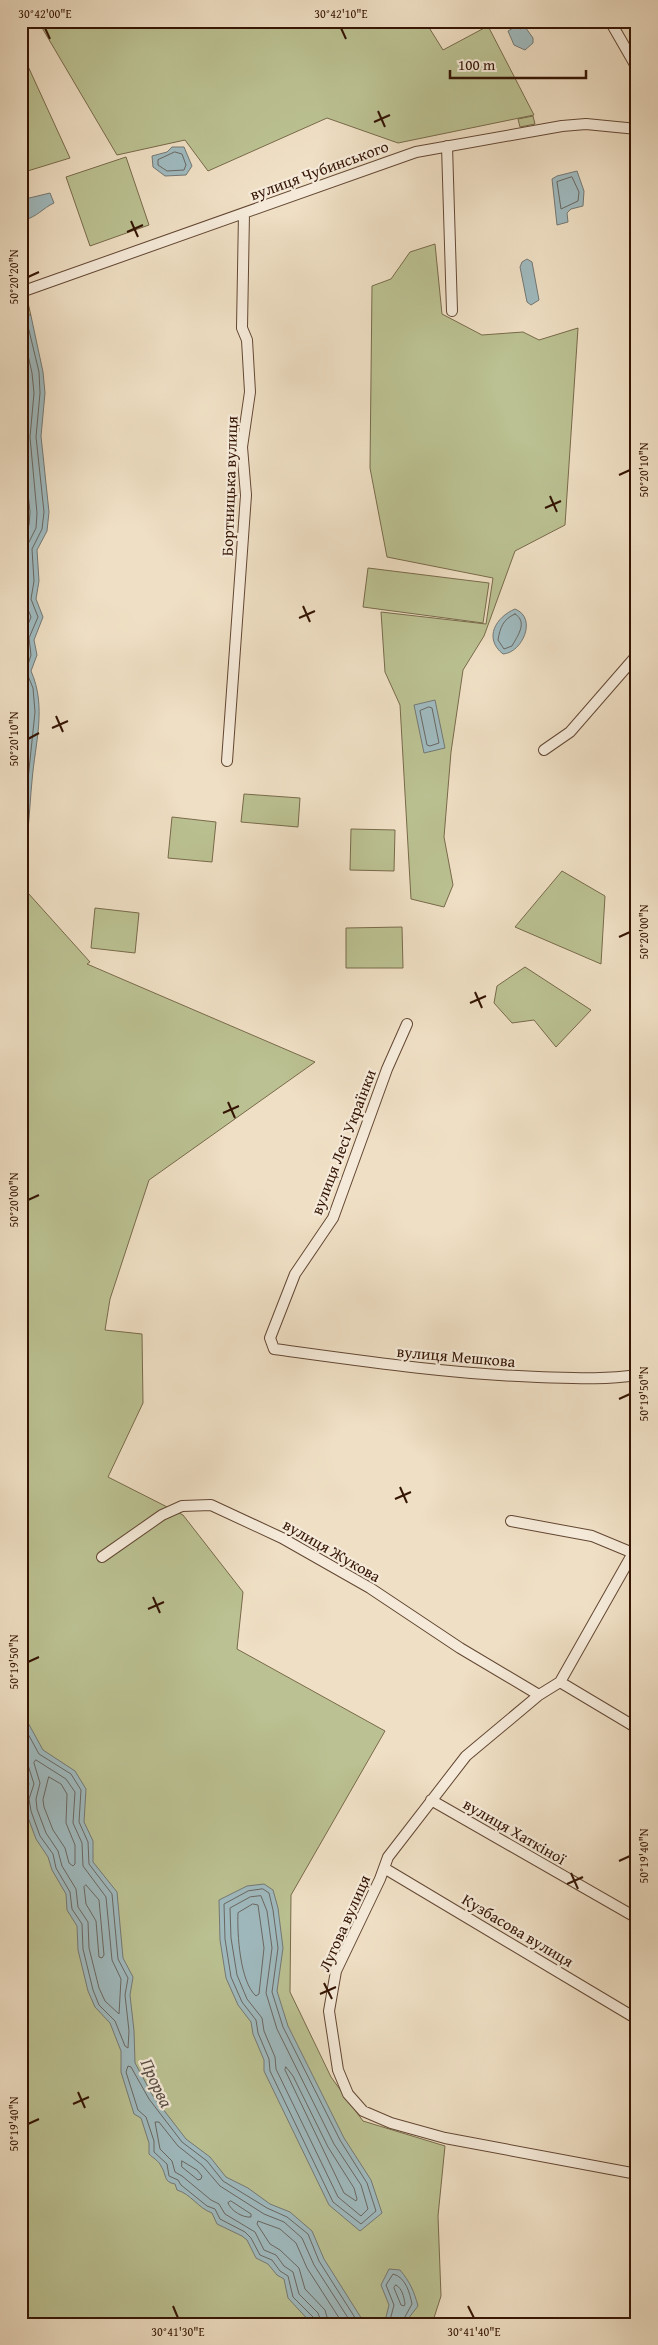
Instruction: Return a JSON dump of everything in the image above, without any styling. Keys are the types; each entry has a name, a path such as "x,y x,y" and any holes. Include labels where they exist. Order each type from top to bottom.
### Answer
{"street":[{"path":"610,21 637,68"},
{"name":"вулиця Чубинського","path":"21,292 416,152 570,125 592,124 637,129"},
{"path":"447,146 452,312"},
{"name":"Бортницька вулиця","path":"227,761 246,495 242,447 250,392 247,340 242,328 244,213"},
{"path":"544,750 570,732 637,655"},
{"name":"вулиця Лесі Українки","path":"274,1349 270,1338 295,1274 333,1218 387,1069 407,1024"},
{"name":"вулиця Мешкова","path":"274,1349 396,1366 493,1376 607,1379 637,1376"},
{"name":"вулиця Жукова","path":"102,1557 162,1515 182,1506 212,1505 282,1538 370,1588 460,1648 539,1695"},
{"path":"511,1521 592,1536 635,1553"},
{"name":"Лугова вулиця","path":"635,1553 560,1682 539,1695 466,1756 388,1857 336,1971 329,2011 338,2070 348,2094 363,2111 391,2123 445,2138 637,2174"},
{"path":"560,1682 637,1728"},
{"name":"вулиця Хаткіної","path":"431,1800 637,1918"},
{"name":"Кузбасова вулиця","path":"384,1868 637,2019"}],"green space":[{"path":"38,21 425,21 443,50 488,26 534,115 398,143 327,118 208,171 185,140 117,155"},
{"path":"21,51 70,158 21,173"},
{"path":"533,116 535,124 520,127 518,119"},
{"path":"126,157 149,225 90,246 66,177"},
{"path":"435,244 442,314 482,335 523,332 539,340 578,328 565,525 515,551 484,636 463,670 451,752 444,837 453,885 444,907 411,899 400,705 385,672 381,612 486,624 493,578 387,557 370,468 372,286 391,279 410,252"},
{"path":"21,294 26,294 31,316 21,309"},
{"path":"368,568 489,583 483,623 363,607"},
{"path":"244,794 300,798 298,827 241,822"},
{"path":"172,817 216,822 212,862 168,858"},
{"path":"351,829 395,830 394,871 350,870"},
{"path":"562,871 605,896 601,964 515,927"},
{"path":"28,893 90,962 87,964 315,1062 149,1180 110,1299 105,1330 142,1334 143,1403 108,1477 183,1515 243,1592 237,1649 385,1731 291,1895 290,1992 331,2077 363,2121 445,2146 438,2216 441,2296 432,2324 21,2324 21,897"},
{"path":"95,908 139,913 135,953 91,948"},
{"path":"402,927 403,968 346,968 346,928"},
{"path":"525,967 591,1010 556,1047 534,1020 512,1023 494,1003 497,986"}],"water":[{"path":"523,24 533,38 533,43 525,50 514,45 508,31 515,27 521,29"},
{"path":"172,147 184,147 192,166 186,175 165,176 153,167 152,156 167,152"},
{"path":"577,171 584,191 583,206 571,209 567,213 568,222 557,225 552,179"},
{"path":"50,193 54,203 33,217 24,220 21,200"},
{"path":"527,259 532,262 539,300 531,305 527,302 520,267 522,262"},
{"path":"21,309 31,316 43,372 45,393 41,436 49,512 47,531 37,550 39,581 36,599 43,617 34,640 37,655 31,671 38,698 39,725 27,837 21,870"},
{"path":"515,609 522,613 526,620 525,634 516,648 503,654 497,648 494,641 494,628 502,617"},
{"path":"435,700 445,748 424,753 414,705"},
{"path":"21,1710 43,1750 75,1771 86,1789 84,1822 93,1841 93,1862 117,1892 123,1958 133,1977 130,1995 135,2063 153,2096 186,2139 210,2157 226,2177 248,2188 270,2204 290,2212 312,2231 324,2259 365,2324 312,2324 288,2298 284,2279 277,2275 268,2264 256,2258 247,2240 217,2224 212,2213 177,2190 175,2184 167,2180 159,2163 149,2154 149,2143 141,2118 134,2114 121,2072 121,2051 110,2023 95,2007 88,1991 78,1950 77,1926 67,1910 66,1894 52,1870 48,1857 36,1839 26,1812 24,1798 29,1784 21,1760"},
{"path":"264,1884 273,1890 278,1908 283,1948 277,1991 288,2026 344,2138 371,2180 382,2213 360,2231 329,2205 264,2071 264,2060 253,2034 251,2022 238,2005 226,1978 220,1940 219,1900 247,1886"},
{"path":"389,2269 400,2270 411,2287 418,2306 404,2324 379,2324 385,2321 389,2305 381,2285"}],"water label":[{"name":"Прорва","path":"157,2083"}]}
